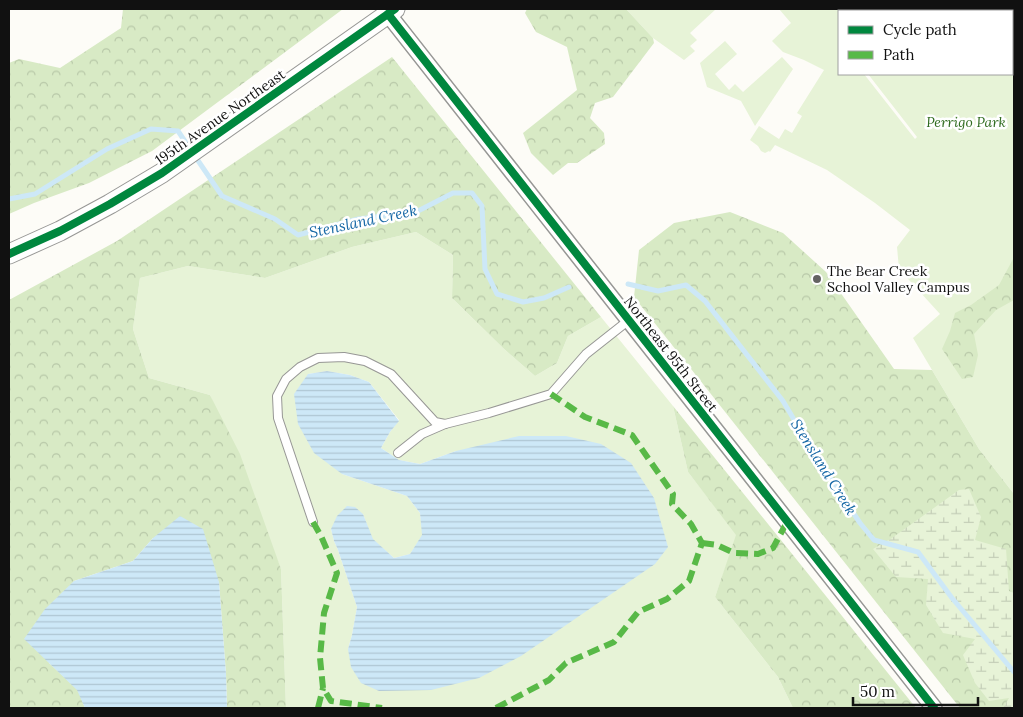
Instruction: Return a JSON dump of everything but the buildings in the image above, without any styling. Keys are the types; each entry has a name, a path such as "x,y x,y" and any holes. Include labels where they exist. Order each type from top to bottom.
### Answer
{"street":[{"name":"195th Avenue Northeast","path":"60,231 162,173 391,11"},
{"name":"Northeast 95th Street","path":"391,11 628,320 934,708"},
{"path":"9,246 60,231"},
{"path":"9,254 60,231"},
{"path":"9,264 60,231"}],"lane":[{"path":"398,453 422,434 445,424 551,394 586,354 628,320"},
{"path":"313,522 278,418 277,396 286,379 300,367 318,358 344,357 365,361 391,374 435,422 445,424"}],"green space":[{"path":"123,9 343,9 152,151 89,183 9,214 9,63 19,59 60,68 121,28"},
{"path":"527,9 626,9 653,38 654,43 613,97 595,103 590,118 604,133 605,144 577,163 568,163 553,175 531,153 523,133 577,90 567,47 536,32 525,13"},
{"path":"626,9 716,9 690,33 697,40 690,46 695,51 684,60 653,38"},
{"name":"Perrigo Park","path":"779,9 1014,9 1014,494 979,449 913,338 940,314 899,269 897,247 910,230 827,170 775,145 770,152 765,153 750,140 759,126 779,139 785,129 792,133 802,116 797,113 824,70 783,52 772,41 791,23"},
{"path":"1014,9 1013,45 1013,10 984,10"},
{"path":"725,41 737,54 715,74 729,90 735,84 743,92 782,57 793,69 755,126 741,101 707,87 700,63"},
{"path":"392,57 601,317 568,336 557,363 535,376 503,348 452,298 453,255 416,232 352,247 265,278 188,266 140,278 133,329 149,378 210,395 240,454 281,569 286,708 227,708 219,582 153,538 133,561 74,581 49,663 78,690 85,708 9,708 9,300 117,241"},
{"path":"730,212 783,233 826,272 894,369 932,370 979,449 1014,494 1014,708 960,708 634,297 639,250 674,223"},
{"path":"416,232 453,255 452,298 503,348 535,376 557,363 568,336 601,317 673,406 688,472 737,535 715,597 778,677 793,708 286,708 281,569 210,395 149,378 133,329 140,278 188,266 265,278 352,247","holes":["327,371 350,375 369,382 399,420 381,448 399,460 420,464 456,451 379,691 348,649 357,607 331,529 363,514 372,539 394,558 410,554 423,535 420,513 407,496 342,474 308,374"]},
{"path":"1013,259 1014,300 996,310 974,334 978,355 973,377 962,379 942,349 955,313 971,305 999,285"},
{"path":"673,406 916,708 793,708 778,677 715,597 736,535 688,472"},
{"path":"969,489 981,517 975,540 1006,549 1009,591 1014,593 1014,708 1003,708 1009,698 989,701 975,683 963,655 975,639 943,633 926,605 928,579 896,577 873,549 892,538 959,490"}],"water":[{"path":"327,371 350,375 369,382 399,421 381,448 399,460 420,464 456,451 519,436 566,436 601,444 631,463 654,498 668,547 655,564 521,656 479,678 431,690 379,691 361,683 351,667 348,649 357,607 331,529 337,516 347,506 355,507 363,514 373,539 394,558 410,554 422,535 420,513 407,496 342,474 314,453 298,424 294,394 308,374"},
{"path":"180,516 203,529 219,582 227,708 85,708 77,690 24,639 45,609 74,581 133,561 153,538"}],"waterway":[{"name":"Stensland Creek","path":"9,199 35,194 107,149 151,129 178,131 222,196 275,219 298,235 358,219 416,212 453,193 472,193 482,206 485,269 497,294 523,302 544,298 569,287"},
{"name":"Stensland Creek","path":"628,284 658,291 686,285 705,301 783,401 815,455 860,523 874,540 918,552 952,598 1014,672"}],"marked path":[{"path":"496,708 549,680 566,663 614,642 638,612 667,599 689,581 702,543 691,524 672,504 673,494 632,435 585,417 551,394"},
{"path":"313,522 337,573 324,613 320,658 323,688 331,701 382,708"},
{"path":"702,543 717,545 734,553 758,554 773,548 787,522"},
{"path":"318,708 323,688"}],"cycle path":[{"path":"9,254 60,231 162,173 395,9"},
{"path":"388,14 934,708"}],"place":[{"name":"The Bear Creek School Valley Campus","path":"817,279"}]}
